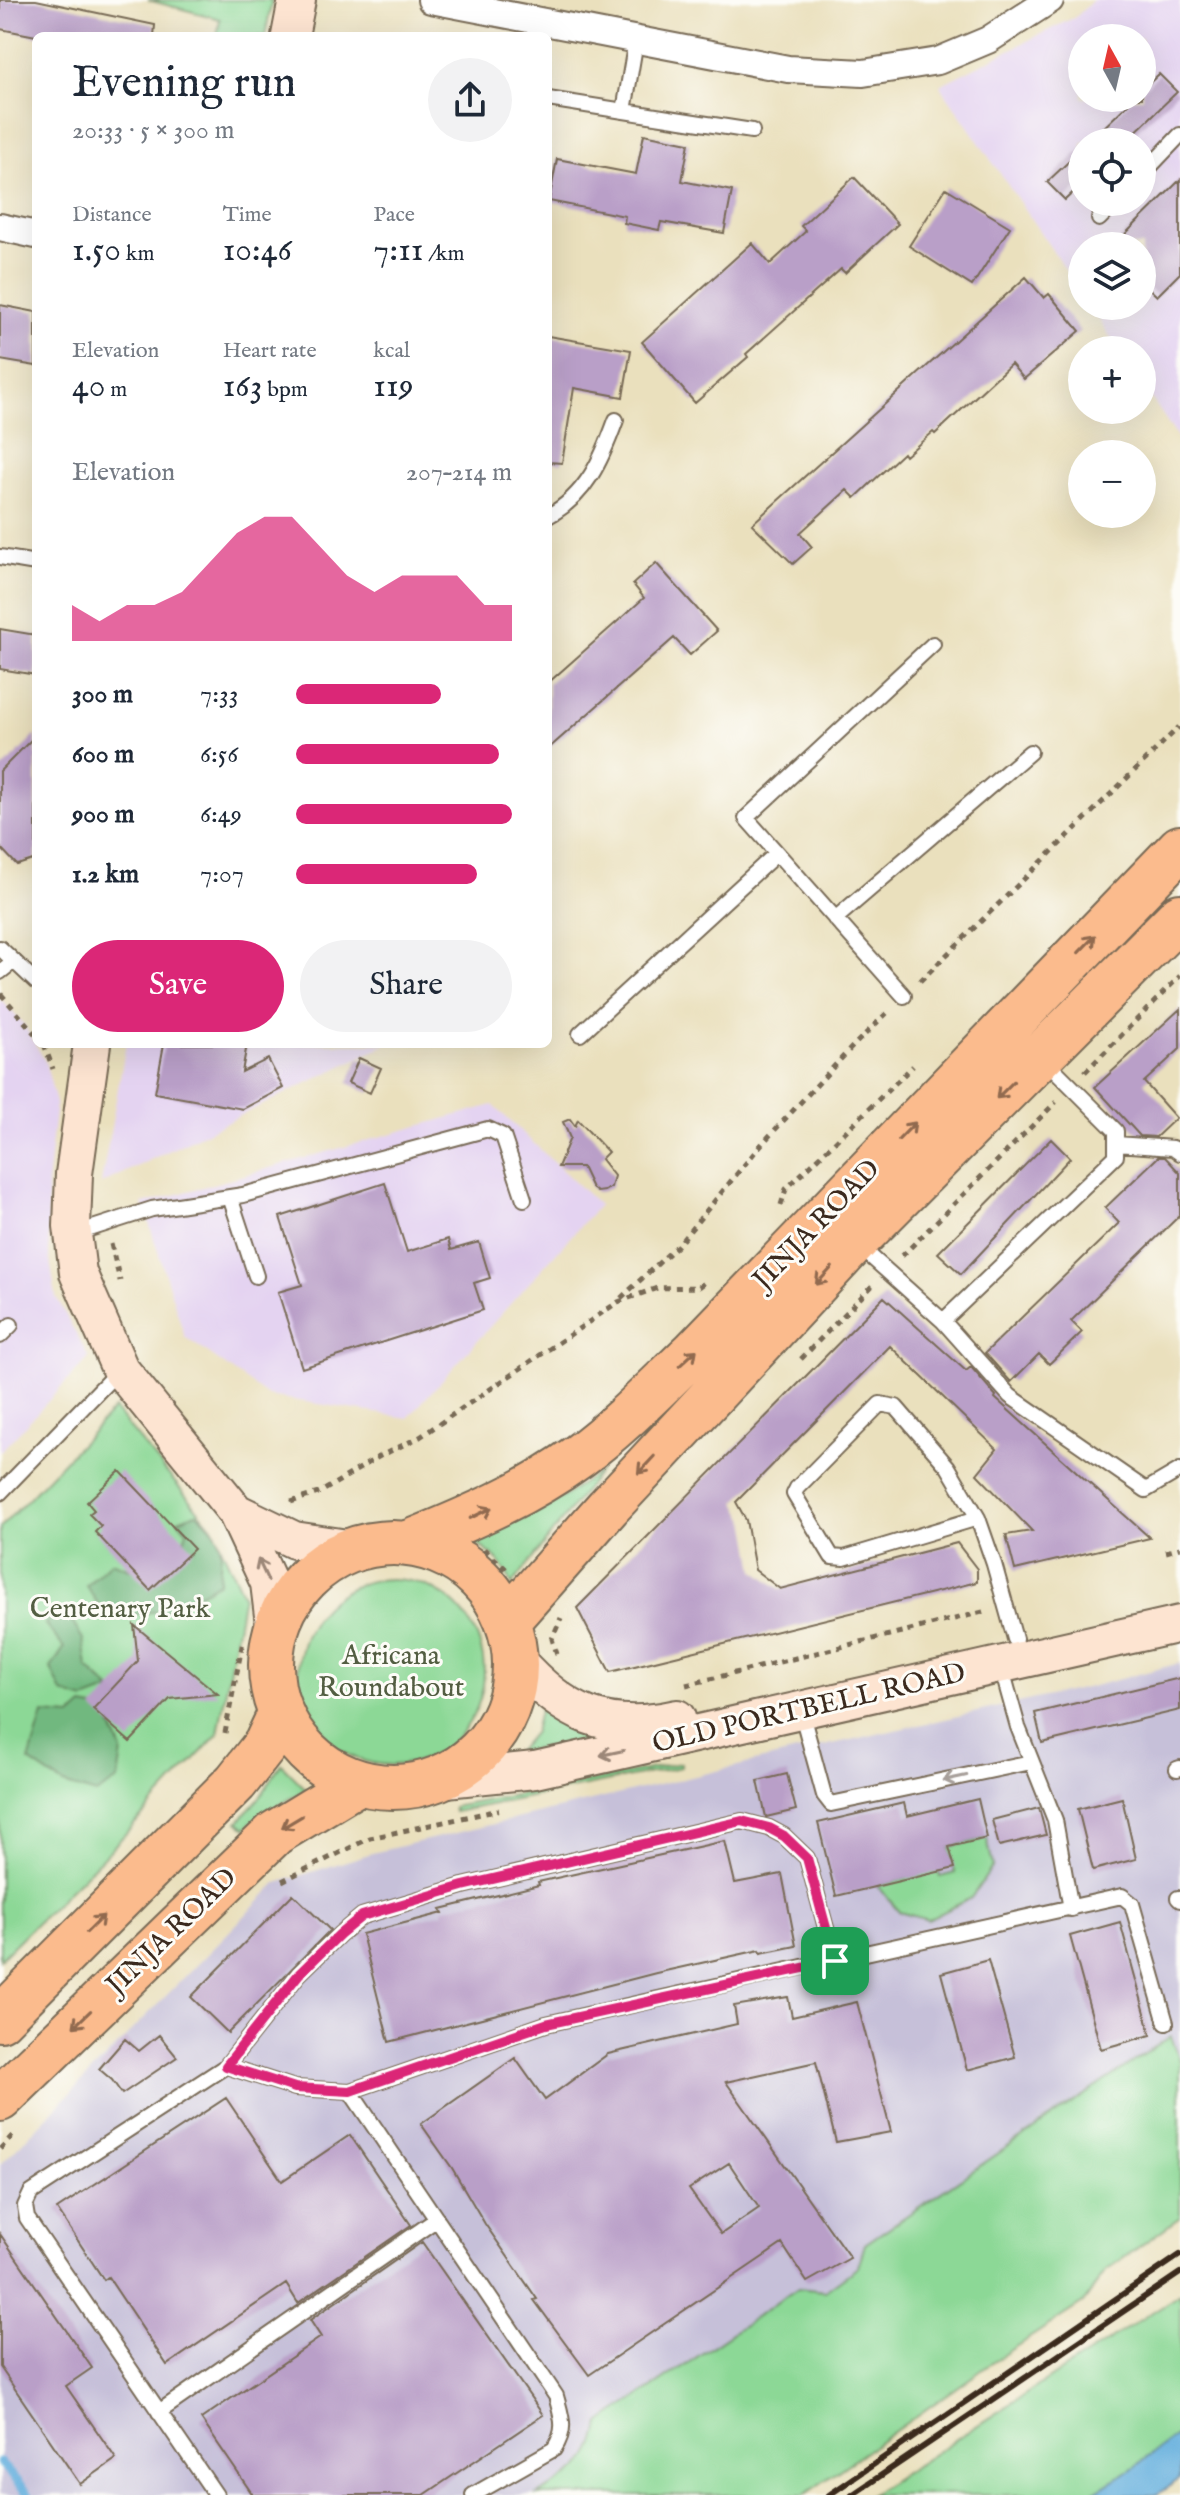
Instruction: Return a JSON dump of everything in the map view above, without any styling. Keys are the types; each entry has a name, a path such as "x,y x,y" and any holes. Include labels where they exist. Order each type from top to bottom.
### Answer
{"highway":[{"name":"JINJA ROAD","path":"409,1543 471,1518 529,1489 580,1455 631,1411 694,1352 1180,848"},
{"name":"JINJA ROAD","path":"512,1640 636,1476 855,1242 1180,916"},
{"path":"409,1543 450,1556 485,1583 512,1640 512,1698 496,1733 470,1761 436,1780 397,1787 359,1782 326,1767 299,1744 280,1714 260,1630 319,1567 354,1549 409,1543"},
{"name":"JINJA ROAD","path":"0,2019 236,1782 266,1744 280,1714"},
{"name":"JINJA ROAD","path":"10,2114 275,1833 359,1782"}],"main road":[{"path":"291,32 297,0"},
{"path":"91,1048 74,1174 74,1234 78,1273 120,1369 241,1515 269,1583 260,1630"},
{"path":"241,1515 294,1540 354,1549"},
{"name":"OLD PORTBELL ROAD","path":"436,1780 535,1770 801,1711 1180,1600"},
{"name":"OLD PORTBELL ROAD","path":"512,1640 535,1682 584,1715 620,1724 672,1719 1008,1652 1180,1624"}],"street":[{"path":"431,0 788,69 863,73 938,61 988,40 1050,0"},
{"path":"0,227 32,234"}],"lane":[{"path":"624,111 636,40"},
{"path":"552,100 752,131"},
{"path":"1156,160 1180,135"},
{"path":"1099,219 1102,216"},
{"path":"552,514 582,490 603,457 616,420"},
{"path":"0,557 32,562"},
{"path":"904,996 746,818 933,644"},
{"path":"835,919 1030,752"},
{"path":"580,1034 777,853"},
{"path":"0,948 32,978"},
{"path":"0,972 14,961"},
{"path":"943,1321 1116,1156 1116,1131 1040,1055"},
{"path":"74,1234 152,1209 230,1197 488,1129 503,1136 524,1199"},
{"path":"1116,1144 1173,1148 1180,1153"},
{"path":"230,1197 256,1276"},
{"path":"855,1242 943,1321 1010,1396 1146,1490 1180,1470"},
{"path":"0,1493 120,1369"},
{"path":"978,1518 837,1558 832,1557 794,1494 880,1404 896,1407 948,1467 978,1518 994,1564 1018,1727 1055,1820 1071,1909"},
{"path":"801,1711 824,1795 831,1804 1031,1762"},
{"path":"216,2495 27,2218 25,2206 31,2193 226,2066 299,1974 362,1916 463,1886 742,1821 769,1828 784,1836 807,1858 835,1961"},
{"path":"226,2066 295,2088 350,2091 546,2024 1122,1896 1132,1904 1166,2023"},
{"path":"350,2091 556,2396 562,2419 562,2437 554,2449 473,2495"},
{"path":"159,2412 437,2219"}],"path":[{"path":"0,994 32,1030"},
{"path":"45,1048 55,1074"},
{"path":"241,1515 321,1492 380,1456 420,1437 618,1302 657,1288 699,1287"},
{"path":"1166,1552 1180,1548"},
{"path":"225,1735 260,1630"},
{"path":"277,1883 370,1838 509,1808"},
{"path":"0,2149 10,2114"}],"shaded area":[{"path":"1093,0 1180,0 1180,441 1156,405 1156,336 1110,336 1099,320 1156,320 1156,232 1068,232 1068,273 940,85 1077,16"},
{"path":"0,999 22,1022 32,1039 32,1048 37,1048 45,1061 56,1103 47,1184 49,1254 56,1297 89,1358 0,1452"},
{"path":"125,1048 379,1048 101,1184"},
{"path":"493,1105 599,1205 408,1418 268,1396 185,1337 143,1204"},
{"path":"1180,1663 1180,2102 654,2495 0,2495 0,2165 277,1883 372,1853 801,1751 1090,1687"}],"green space":[{"path":"148,0 272,0 266,32 218,32 220,19"},
{"name":"Centenary Park","path":"114,1409 212,1527 243,1595 218,1734 115,1845 0,1959 0,1528"},
{"path":"600,1471 512,1585 496,1559 471,1541 565,1496"},
{"path":"197,1513 220,1543 219,1582 174,1609 129,1615 103,1611 86,1586 111,1562 151,1577 180,1553 187,1531 178,1520"},
{"name":"Africana Roundabout","path":"391,1579 426,1586 457,1606 477,1637 484,1672 477,1707 457,1738 426,1758 391,1765 356,1758 325,1738 305,1707 298,1672 305,1637 325,1606 356,1586"},
{"path":"55,1612 69,1617 83,1639 87,1667 111,1690 85,1700 62,1693 51,1668 64,1648 45,1624"},
{"path":"83,1706 105,1710 122,1751 118,1780 96,1794 63,1784 29,1761 43,1714 72,1716"},
{"path":"540,1707 567,1729 601,1739 517,1752 534,1732"},
{"path":"681,1763 681,1767 454,1812 453,1807"},
{"path":"281,1764 306,1789 246,1828 238,1822 261,1796"},
{"path":"987,1838 993,1866 971,1898 928,1920 899,1912 878,1886 906,1879 935,1855 940,1877 955,1873 949,1847"},
{"path":"1171,2036 1180,2061 1180,2217 1106,2271 1083,2303 1006,2353 804,2495 537,2495 587,2460 600,2423 798,2288 825,2291 858,2267 865,2244"},
{"path":"1180,2294 1180,2433 1130,2470 1089,2495 870,2495"}],"water":[{"path":"1180,2433 1180,2479 1156,2495 1089,2495 1130,2470"}],"building":[{"path":"0,0 36,0 155,25 154,32 32,32 32,35 0,29"},
{"path":"1159,74 1177,92 1140,128 1103,128 1120,112 1156,112 1156,77"},
{"path":"644,134 689,143 682,181 732,191 724,233 661,222 659,230 624,223 625,216 552,202 557,159 636,174"},
{"path":"1068,162 1068,197 1065,200 1047,182"},
{"path":"854,177 898,224 845,273 841,269 695,403 642,342 752,243 770,264 806,231 801,226"},
{"path":"1180,180 1180,273 1157,296 1156,232 1127,232 1143,216 1156,216 1156,204"},
{"path":"946,188 1010,227 972,286 909,246"},
{"path":"1026,277 1044,298 1049,294 1080,331 1068,336 1068,341 1024,379 1011,364 935,434 933,432 905,456 903,453 855,498 847,490 800,533 812,547 793,564 752,524"},
{"path":"0,305 32,311 32,365 0,360"},
{"path":"552,337 631,350 623,397 574,388 562,463 552,462"},
{"path":"656,563 717,631 690,655 674,638 552,745 552,679 644,598 633,584"},
{"path":"0,629 32,634 32,674 0,669"},
{"path":"32,739 32,860 17,865 0,847 0,771"},
{"path":"1180,1009 1180,1049 1144,1082 1176,1118 1156,1137 1140,1136 1095,1087"},
{"path":"163,1048 246,1048 242,1072 268,1059 283,1088 243,1109 155,1093"},
{"path":"359,1058 381,1068 370,1093 348,1083"},
{"path":"570,1119 575,1126 578,1120 608,1152 601,1159 614,1176 611,1187 604,1191 597,1192 592,1188 582,1167 558,1167 570,1138 563,1122"},
{"path":"1051,1139 1070,1158 961,1274 938,1253"},
{"path":"1158,1157 1165,1157 1180,1173 1180,1215 1071,1321 1082,1332 1049,1364 1039,1354 1011,1382 985,1353 1119,1223 1105,1208"},
{"path":"385,1183 407,1252 448,1239 451,1250 479,1242 490,1278 474,1283 483,1310 302,1368 278,1292 302,1285 280,1217"},
{"path":"884,1297 966,1371 971,1367 995,1398 1150,1538 1015,1570 1006,1535 1032,1531 977,1474 997,1449 890,1346 736,1502 746,1520 755,1570 780,1589 957,1543 977,1569 977,1582 610,1672 577,1608"},
{"path":"120,1471 194,1549 150,1590 95,1532 101,1526 89,1514 94,1510 87,1502"},
{"path":"134,1625 218,1694 170,1699 130,1742 93,1709 138,1661"},
{"path":"1180,1678 1180,1710 1042,1743 1035,1713"},
{"path":"787,1774 796,1810 766,1817 758,1781"},
{"path":"1122,1798 1136,1859 1093,1870 1078,1809"},
{"path":"978,1799 987,1838 949,1847 955,1868 836,1896 818,1823 904,1803 907,1816"},
{"path":"1039,1808 1046,1835 999,1846 992,1820"},
{"path":"725,1841 735,1883 782,1874 796,1946 761,1953 760,1950 656,1973 389,2042 362,1934 443,1913 441,1909 539,1885 538,1882"},
{"path":"293,1894 330,1930 228,2033 191,1997"},
{"path":"1120,1922 1151,2035 1101,2049 1070,1936"},
{"path":"988,1960 1015,2057 967,2070 941,1973"},
{"path":"788,1997 792,2017 857,2002 891,2132 836,2142 816,2062 726,2082 850,2258 807,2282 782,2244 589,2375 534,2300 537,2299 421,2124 515,2058 545,2100 608,2054 737,2024 734,2006","holes":["729,2163 759,2208 721,2234 689,2189"]},
{"path":"159,2035 177,2057 122,2094 99,2069 125,2039 139,2051"},
{"path":"226,2098 282,2181 350,2135 411,2225 298,2303 286,2284 167,2365 108,2277 104,2280 57,2209"},
{"path":"0,2234 92,2368 66,2386 116,2459 80,2484 0,2367"},
{"path":"422,2242 543,2415 424,2495 253,2495 201,2419 321,2337 310,2320"}],"waterway":[{"path":"0,2463 29,2495"}],"railway":[{"path":"829,2495 1180,2255"},
{"path":"852,2495 1180,2273"}],"route":[{"path":"742,1821 769,1828 784,1836 807,1858 835,1961 546,2024 350,2091 295,2088 226,2066 299,1974 362,1916 463,1886 742,1821"}]}
